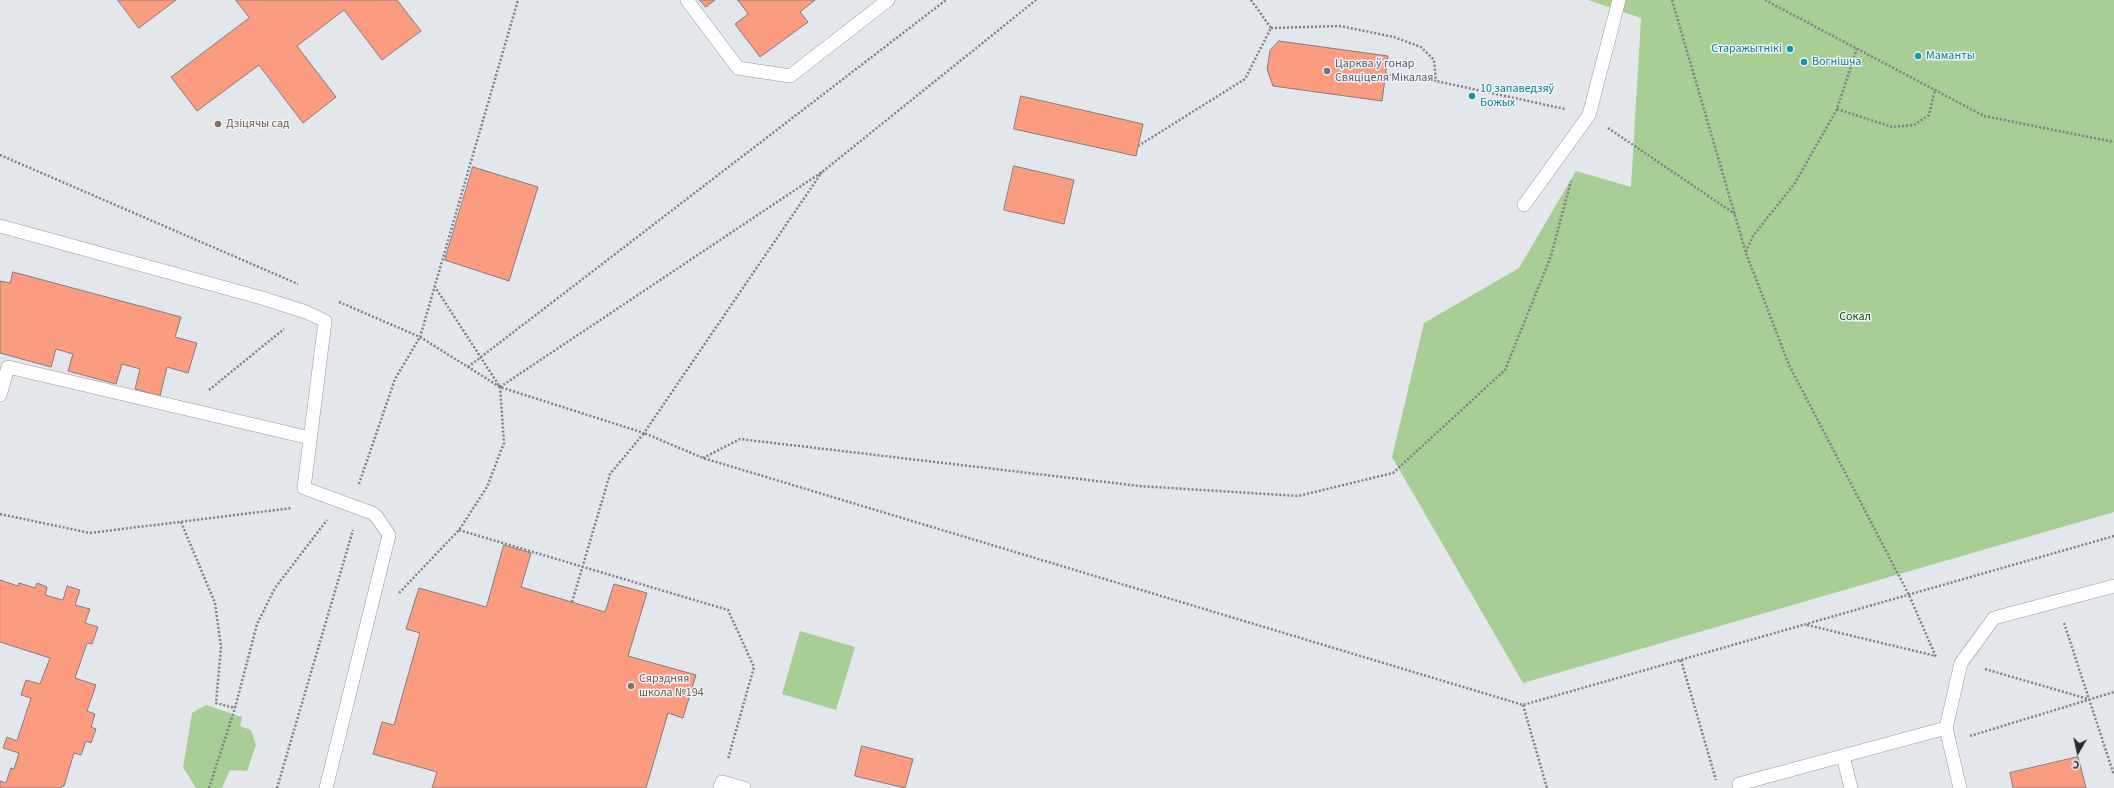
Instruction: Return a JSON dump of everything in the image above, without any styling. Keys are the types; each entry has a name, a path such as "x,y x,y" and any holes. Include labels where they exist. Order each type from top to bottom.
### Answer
{"lane":[{"path":"687,0 738,68 790,76 888,0"},
{"path":"1524,205 1589,115 1619,0"},
{"path":"0,226 306,312 325,321 304,488 359,508 377,517 389,536 326,788"},
{"path":"0,395 8,367 310,438"},
{"path":"1960,788 1946,728 1961,662 1994,618 2114,586"},
{"path":"1740,788 1739,784 1946,728"},
{"path":"1843,756 1851,788"},
{"path":"721,785 744,788"}],"path":[{"path":"277,788 359,508 358,486 395,379 420,337 518,0"},
{"path":"468,367 480,356 946,0"},
{"path":"500,387 822,172 1036,0"},
{"path":"1251,0 1271,28"},
{"path":"1672,0 1746,253 1789,365 1910,595 1936,656"},
{"path":"1765,0 1984,116 2114,142"},
{"path":"1271,28 1340,26 1394,37 1421,47 1434,60 1436,81"},
{"path":"1138,146 1245,79 1271,28"},
{"path":"1746,253 1753,236 1795,183 1837,109 1857,48"},
{"path":"1386,74 1436,81 1517,97 1589,115 1735,214"},
{"path":"1837,109 1892,128 1914,125 1929,115 1935,89"},
{"path":"0,155 302,286"},
{"path":"572,602 610,474 644,433 822,172"},
{"path":"703,458 740,439 1139,486 1298,496 1393,473 1505,370 1550,256 1573,174"},
{"path":"397,595 459,530 488,487 504,443 500,387 434,287"},
{"path":"185,409 306,312 331,298 420,337 500,387 644,433 703,458 1522,705 2114,536"},
{"path":"209,788 235,708 257,624 275,588 342,502"},
{"path":"0,514 90,533 296,508"},
{"path":"181,522 215,603 221,647 216,703 235,708"},
{"path":"459,530 728,610 754,667 721,785"},
{"path":"2057,602 2114,775"},
{"path":"1682,660 1718,788"},
{"path":"1522,705 1547,788"}],"green space":[{"name":"Сокал","path":"1588,0 2114,0 2114,512 1523,683 1392,457 1424,323 1519,268 1576,171 1631,187 1641,18"},
{"path":"800,631 855,647 836,710 782,694"},
{"path":"206,705 242,717 240,726 251,730 256,745 247,771 230,770 222,788 196,788 183,767 192,713"}],"building":[{"path":"118,0 176,0 139,28"},
{"path":"236,0 397,0 421,31 382,60 344,10 297,46 336,97 303,123 259,65 197,111 171,77 249,18"},
{"path":"700,0 715,0 706,7"},
{"path":"738,0 815,0 800,12 808,22 760,57 735,24 748,14"},
{"name":"Царква ў гонар Свяціцеля Мікалая","path":"1279,41 1388,56 1382,101 1273,86 1267,69 1270,51"},
{"path":"1021,96 1143,124 1136,156 1014,129"},
{"path":"1014,166 1074,180 1064,224 1004,210"},
{"path":"473,167 538,187 509,281 445,260"},
{"path":"13,272 181,317 175,337 197,343 188,373 167,367 160,396 135,389 140,369 122,364 116,384 68,371 73,354 56,349 51,367 0,353 0,281 10,283"},
{"path":"504,545 531,553 521,587 605,612 614,584 647,593 628,656 696,675 683,718 668,713 646,788 432,788 437,772 373,754 382,722 394,725 420,633 406,629 419,588 486,607"},
{"path":"0,580 18,586 19,583 35,588 37,583 47,587 45,595 63,600 67,586 80,590 75,605 90,609 85,623 98,627 92,644 87,643 75,678 96,685 87,711 95,714 91,727 96,729 91,743 86,741 81,755 74,753 64,786 61,788 0,788 0,781 6,783 11,768 14,769 19,753 3,748 7,737 17,741 31,698 21,695 26,680 40,684 50,658 0,642"},
{"path":"862,746 913,759 905,788 855,776"},
{"path":"2078,757 2086,788 2013,788 2010,773"}],"place":[{"name":"Старажытнікі","path":"1790,49"},
{"name":"Маманты","path":"1918,56"},
{"name":"Вогнішча","path":"1804,62"},
{"name":"Царква ў гонар Свяціцеля Мікалая","path":"1327,71"},
{"name":"10 запаведзяў Божых","path":"1472,96"},
{"name":"Дзіцячы сад","path":"218,124"},
{"name":"Сярэдняя школа №194","path":"631,686"}]}
